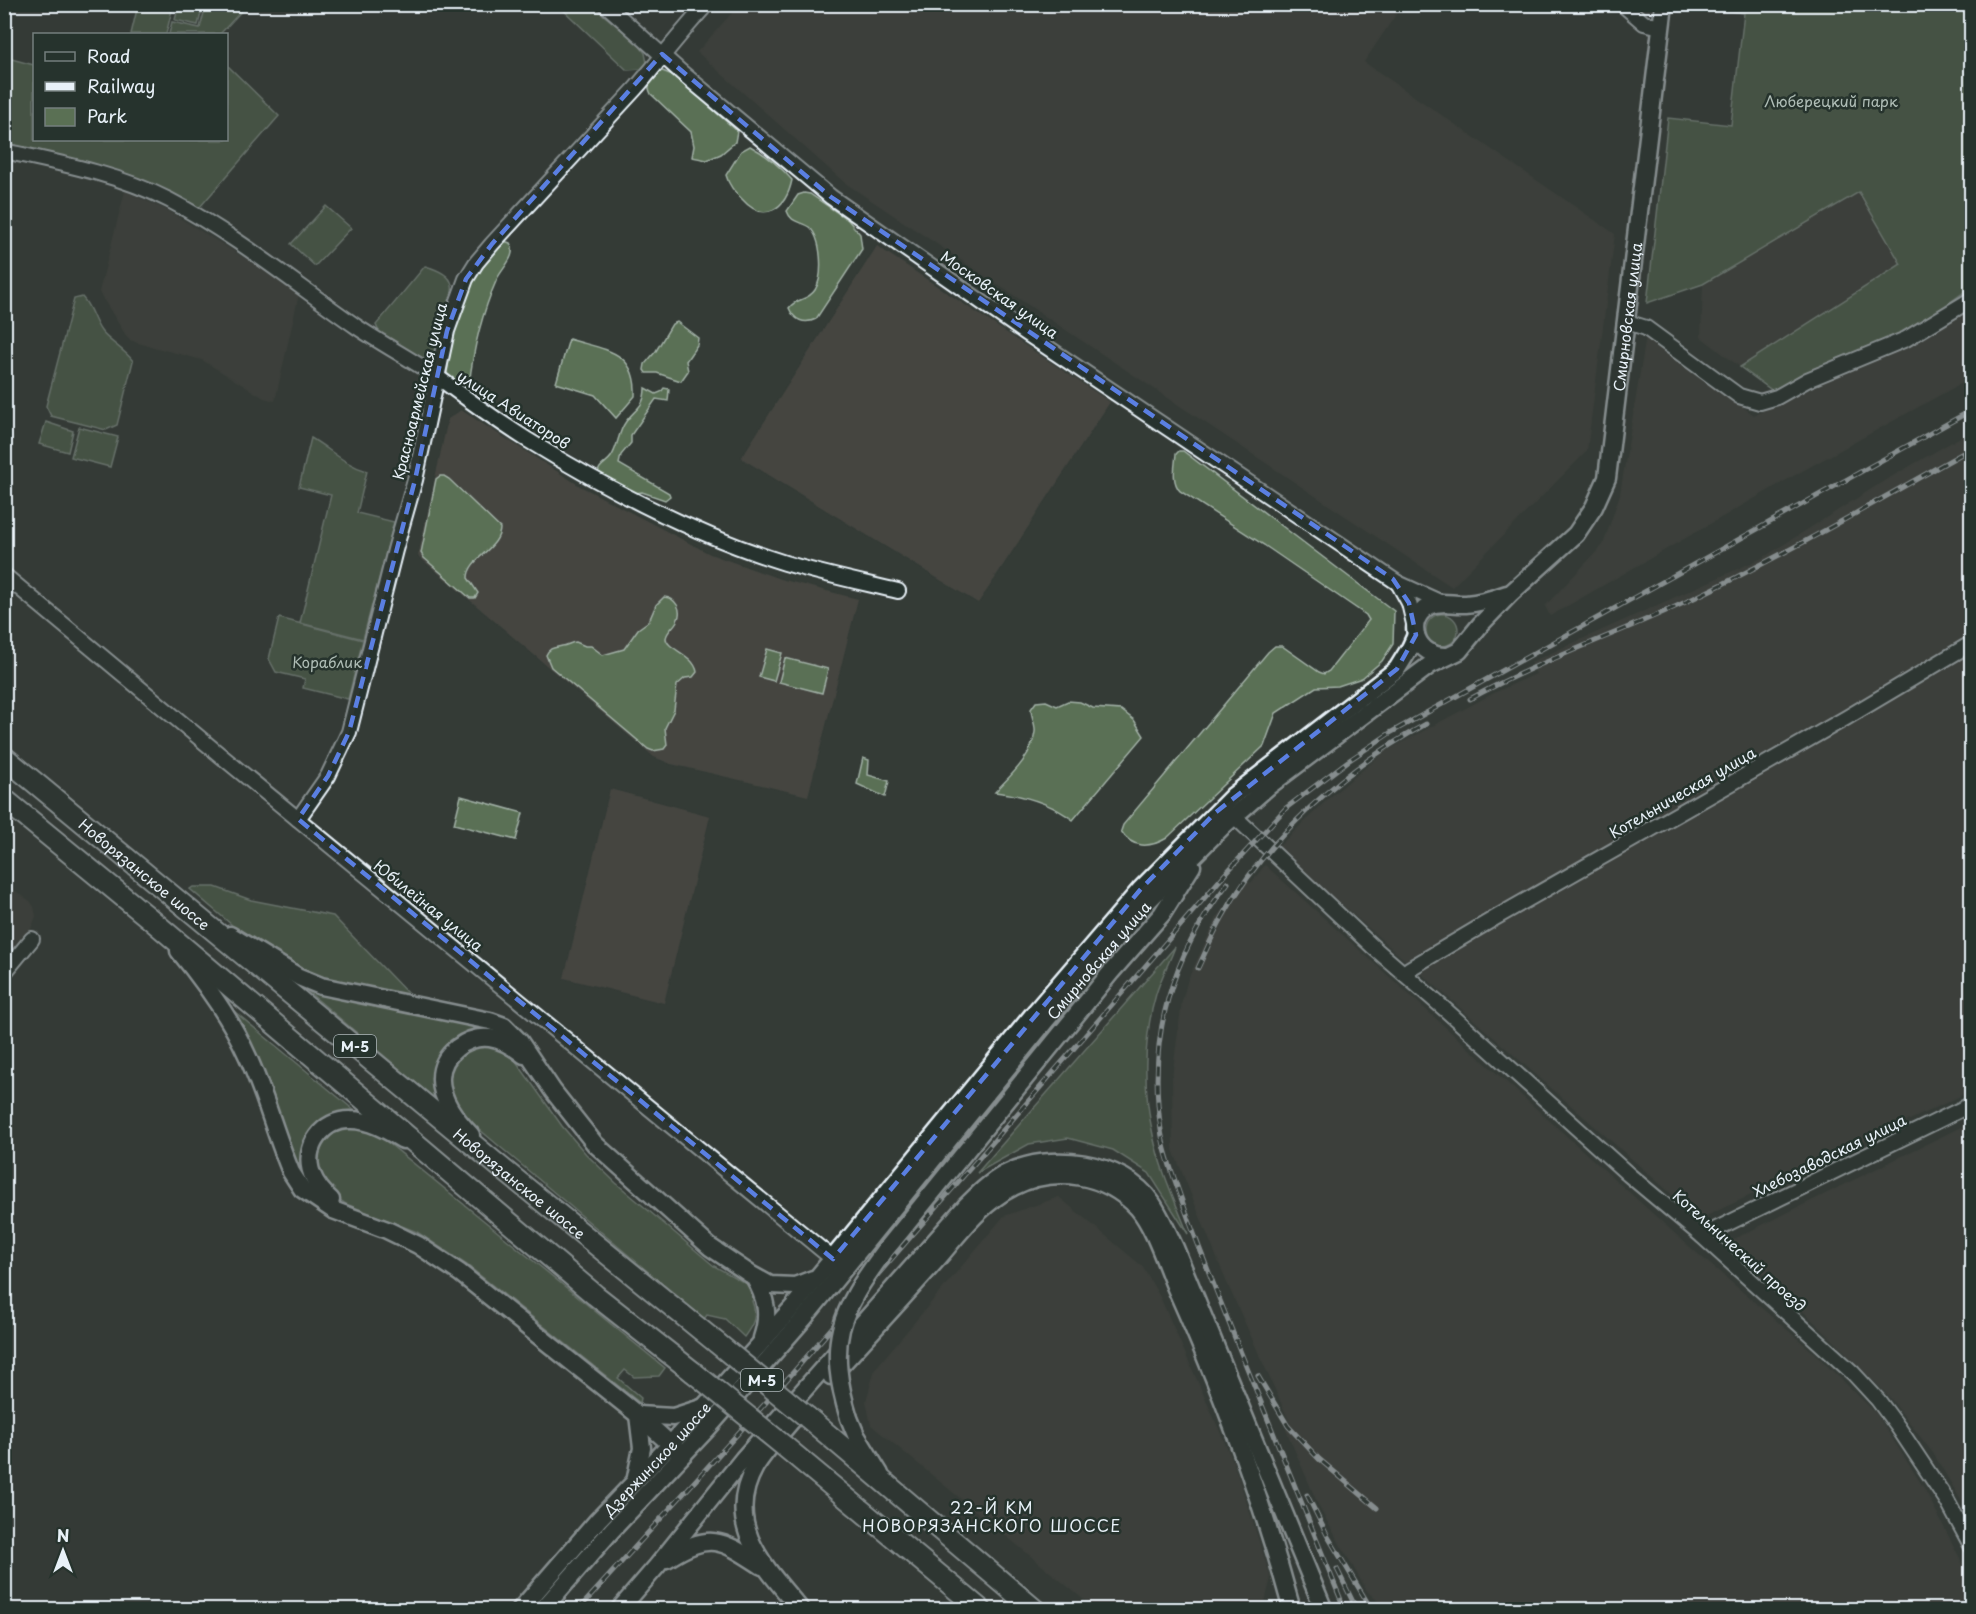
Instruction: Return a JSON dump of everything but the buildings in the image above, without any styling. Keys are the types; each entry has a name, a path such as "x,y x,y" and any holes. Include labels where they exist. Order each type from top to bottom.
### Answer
{"highway":[{"name":"Новорязанское шоссе","path":"4,757 717,1343 1035,1610"},
{"name":"М-5","path":"4,799 148,917 594,1294 784,1446 981,1610"}],"main road":[{"name":"Смирновская улица","path":"799,1312 1150,899 1234,816 1270,785 1430,665 1459,651 1511,593 1576,534 1594,507 1607,478 1664,4"},
{"name":"Смирновская улица","path":"799,1312 818,1276 969,1091 1140,890 1234,795 1397,669 1410,648 1416,622 1423,610 1429,606 1445,603 1479,603 1511,593"},
{"path":"1445,603 1455,606 1465,615 1469,627 1467,640"},
{"path":"1415,632 1427,652 1440,657 1447,656"},
{"name":"М-5","path":"886,1485 856,1435 840,1386 838,1360 840,1332 847,1307 873,1265 948,1171 1111,972 1162,914 1209,840"},
{"name":"М-5","path":"148,917 173,943 200,977 233,1028 248,1056 291,1172 302,1189 333,1210 387,1230 418,1245 460,1273 638,1415 677,1450"},
{"name":"М-5","path":"210,926 259,952 298,977 321,986 504,1026 520,1042 573,1119 609,1158 710,1247 754,1277 770,1285 795,1286 818,1276"},
{"name":"М-5","path":"499,1166 452,1111 442,1089 442,1068 451,1053 459,1046 478,1038 501,1041 514,1047 534,1063"},
{"name":"М-5","path":"359,1220 331,1200 317,1186 309,1162 313,1141 319,1133 339,1121 367,1122 428,1154"},
{"name":"М-5","path":"657,1566 743,1459 966,1206 986,1187 1005,1174 1045,1162 1067,1161 1090,1164 1132,1183 1151,1201 1174,1248 1324,1610"},
{"path":"801,1610 768,1570 751,1542 742,1516 747,1485 762,1456 806,1403 975,1217 1012,1187 1031,1179 1070,1174 1106,1184 1122,1195 1139,1210 1151,1231 1190,1319 1245,1458 1273,1540 1292,1610"},
{"path":"754,1277 763,1293 767,1307 766,1328 761,1342"},
{"name":"Дзержинское шоссе","path":"520,1610 598,1520 635,1482 677,1450 705,1406 761,1342 799,1312"},
{"name":"Дзержинское шоссе","path":"542,1610 612,1530 677,1450 799,1312"},
{"path":"635,1482 642,1448 638,1415 673,1417 705,1406"},
{"path":"619,1610 657,1566 692,1545 703,1542 714,1542 737,1549 768,1570"}],"street":[{"name":"Московская улица","path":"605,4 681,72 831,197 1026,333 1398,583 1445,603"},
{"name":"Красноармейская улица","path":"298,819 328,776 349,732 415,480 447,332 466,279 476,262 504,229 657,64 662,54 707,4"},
{"path":"1622,4 1644,23 1661,27"},
{"name":"улица Авиаторов","path":"4,151 76,166 168,200 267,262 357,327 438,378 523,437 585,475 671,518 714,538 785,563 898,591"},
{"path":"1627,322 1647,328 1739,396 1760,402 1778,397 1807,380 1906,339 1971,298"},
{"name":"Юбилейная улица","path":"4,575 833,1259"},
{"name":"Московская улица","path":"1398,583 1410,603 1415,632"},
{"name":"Котельническая улица","path":"1409,969 1846,718 1971,643"},
{"name":"Котельнический проезд","path":"1234,816 1372,946 1621,1168 1702,1236 1852,1373 1878,1400 1940,1490 1971,1547"},
{"name":"Котельнический проезд","path":"1326,901 1377,940 1409,969 1448,1012"},
{"path":"4,973 32,939"},
{"name":"Хлебозаводская улица","path":"1702,1236 1971,1104"}],"highlighted area":[{"path":"662,54 831,197 1393,579 1409,603 1416,635 1397,669 1215,813 1140,890 833,1259 298,819 328,776 349,732 415,480 447,331 466,279 492,244"}],"shaded area":[{"path":"739,5 1398,5 1401,7 1364,62 1615,234 1587,451 1452,587 845,183 697,52"},
{"path":"125,191 165,209 263,269 299,294 275,401 264,398 202,360 138,343 130,340 125,334 99,292"},
{"path":"1859,192 1901,264 1740,367 1701,337 1703,284"},
{"path":"877,246 1110,402 996,576 994,575 996,577 978,603 741,458"},
{"path":"1971,308 1971,378 1797,474 1550,616 1545,606 1603,545 1620,494 1646,336 1754,415 1909,343"},
{"path":"461,410 580,486 710,554 780,579 858,599 808,796 671,764 654,757 418,556 448,419"},
{"path":"1971,431 1971,634 1407,962 1277,848 1329,798 1384,752 1496,692 1536,674 1531,662 1764,557 1884,481"},
{"path":"1971,649 1971,1091 1700,1219 1417,970"},
{"path":"610,789 710,816 664,1003 564,978"},
{"path":"1265,865 1691,1248 1812,1351 1876,1413 1924,1488 1971,1580 1971,1609 1387,1610 1367,1591 1320,1509 1286,1430 1290,1423 1227,1283 1173,1150 1172,1077 1182,1001 1188,979 1216,919 1245,878 1251,883"},
{"path":"5,884 30,901 36,916 31,929 5,962"},
{"path":"1971,1122 1971,1517 1933,1453 1890,1398 1730,1241"},
{"path":"1059,1197 1142,1266 1160,1297 1234,1463 1271,1578 1263,1609 1095,1609 871,1425 866,1401 875,1369 1004,1216"}],"green space":[{"path":"179,4 203,5 198,25 175,20"},
{"path":"138,5 172,10 166,33 131,33"},
{"path":"206,5 247,5 221,33 169,33 172,22 200,28"},
{"path":"558,5 591,5 637,42 645,53 647,63 641,69 627,70"},
{"name":"Люберецкий парк","path":"1683,5 1971,5 1971,287 1910,331 1811,371 1773,391 1740,367 1901,264 1859,192 1703,284 1647,303 1668,118 1731,125 1744,13"},
{"path":"4,57 33,65 33,141 228,141 228,66 279,116 193,215 168,200 17,154 5,128"},
{"path":"660,70 675,76 737,131 735,142 721,154 707,160 692,157 694,146 691,132 649,90 650,81"},
{"path":"750,146 773,161 792,180 785,199 773,210 758,211 750,207 734,191 727,179 726,175 741,151"},
{"path":"810,194 848,220 860,234 862,249 816,319 807,322 797,318 789,308 812,294 820,276 819,248 813,232 809,227 793,220 787,211 798,195"},
{"path":"326,206 351,228 315,266 291,244"},
{"path":"504,241 510,243 511,256 497,279 487,305 476,345 469,386 464,391 449,379 447,373 458,319 471,283 480,267"},
{"path":"425,266 445,274 452,285 434,354 426,361 417,359 381,336 376,325"},
{"path":"82,297 101,331 133,361 117,425 106,430 51,416 46,406 74,299"},
{"path":"677,322 698,338 697,345 686,361 688,371 681,381 657,373 646,373 645,364 656,351 672,324"},
{"path":"569,339 616,354 630,369 635,396 616,418 595,395 556,383"},
{"path":"645,388 656,394 664,388 669,389 668,401 656,399 631,435 631,443 621,455 619,464 669,493 670,496 665,500 642,492 635,493 598,475 600,467 613,453 625,423 641,404"},
{"path":"46,422 73,431 68,452 39,444"},
{"path":"79,427 118,437 110,467 71,457"},
{"path":"311,438 345,461 367,471 357,513 394,522 363,639 300,623 331,495 299,487"},
{"path":"1183,451 1394,611 1393,644 1382,661 1362,678 1338,686 1316,687 1276,713 1264,746 1167,838 1154,844 1142,845 1125,837 1121,831 1123,825 1268,652 1275,646 1282,646 1324,674 1329,671 1369,620 1366,615 1264,545 1180,491 1175,483 1174,473 1176,454"},
{"path":"440,476 449,479 500,528 495,542 469,571 468,578 478,593 475,598 470,598 421,553 436,479"},
{"path":"664,597 675,602 679,609 679,617 669,631 667,642 691,661 697,672 693,677 685,678 677,685 674,710 665,728 667,745 664,749 653,751 551,667 546,655 552,648 576,642 591,646 603,655 624,649 638,629 649,621 656,605"},
{"path":"1442,614 1453,619 1458,630 1453,641 1442,646 1431,641 1426,630 1431,619"},
{"name":"Кораблик","path":"279,618 363,640 348,699 303,688 305,679 276,672 269,659"},
{"path":"767,649 782,653 774,681 759,677"},
{"path":"785,658 828,669 822,693 779,682"},
{"path":"1046,701 1057,706 1068,701 1080,702 1093,708 1121,710 1134,720 1144,736 1073,820 1055,808 1036,800 995,792 1020,765 1030,750 1035,729 1031,709 1036,702"},
{"path":"863,758 869,760 868,775 889,781 885,797 857,784"},
{"path":"461,796 523,813 516,840 454,824"},
{"path":"215,887 251,900 333,916 412,998 322,980 253,943 190,889"},
{"path":"1175,947 1158,988 1152,1011 1147,1046 1146,1082 1156,1148 1188,1234 1149,1173 1113,1150 1068,1138 1029,1144 977,1173"},
{"path":"306,988 487,1028 458,1037 444,1049 433,1097"},
{"path":"229,1007 355,1111 307,1138 302,1156 308,1185 305,1187"},
{"path":"472,1045 496,1046 513,1057 562,1126 586,1154 616,1183 714,1266 747,1284 756,1295 752,1301 755,1311 754,1320 744,1337 725,1319 707,1315 704,1319 460,1113 446,1084 452,1060"},
{"path":"340,1127 368,1130 381,1137 665,1368 659,1376 634,1377 625,1370 618,1378 641,1398 640,1403 467,1265 417,1232 346,1204 333,1195 325,1187 314,1163 321,1140"}],"railway":[{"path":"578,1610 790,1376 1226,873 1286,808 1348,761 1390,733 1972,410"},
{"path":"1470,699 1524,672 1726,582 1972,448"},
{"path":"1198,968 1219,924 1240,888 1285,833 1338,783 1396,741 1426,724"},
{"path":"1228,883 1208,911 1192,940 1178,969 1168,999 1161,1030 1158,1063 1161,1130 1169,1163 1201,1253 1345,1610"},
{"path":"1258,1376 1288,1426 1319,1459 1377,1508"},
{"path":"1307,1495 1327,1535 1372,1610"},
{"path":"1337,1569 1357,1610"}],"district":[{"name":"22-Й КМ НОВОРЯЗАНСКОГО ШОССЕ","path":"992,1516"}]}
